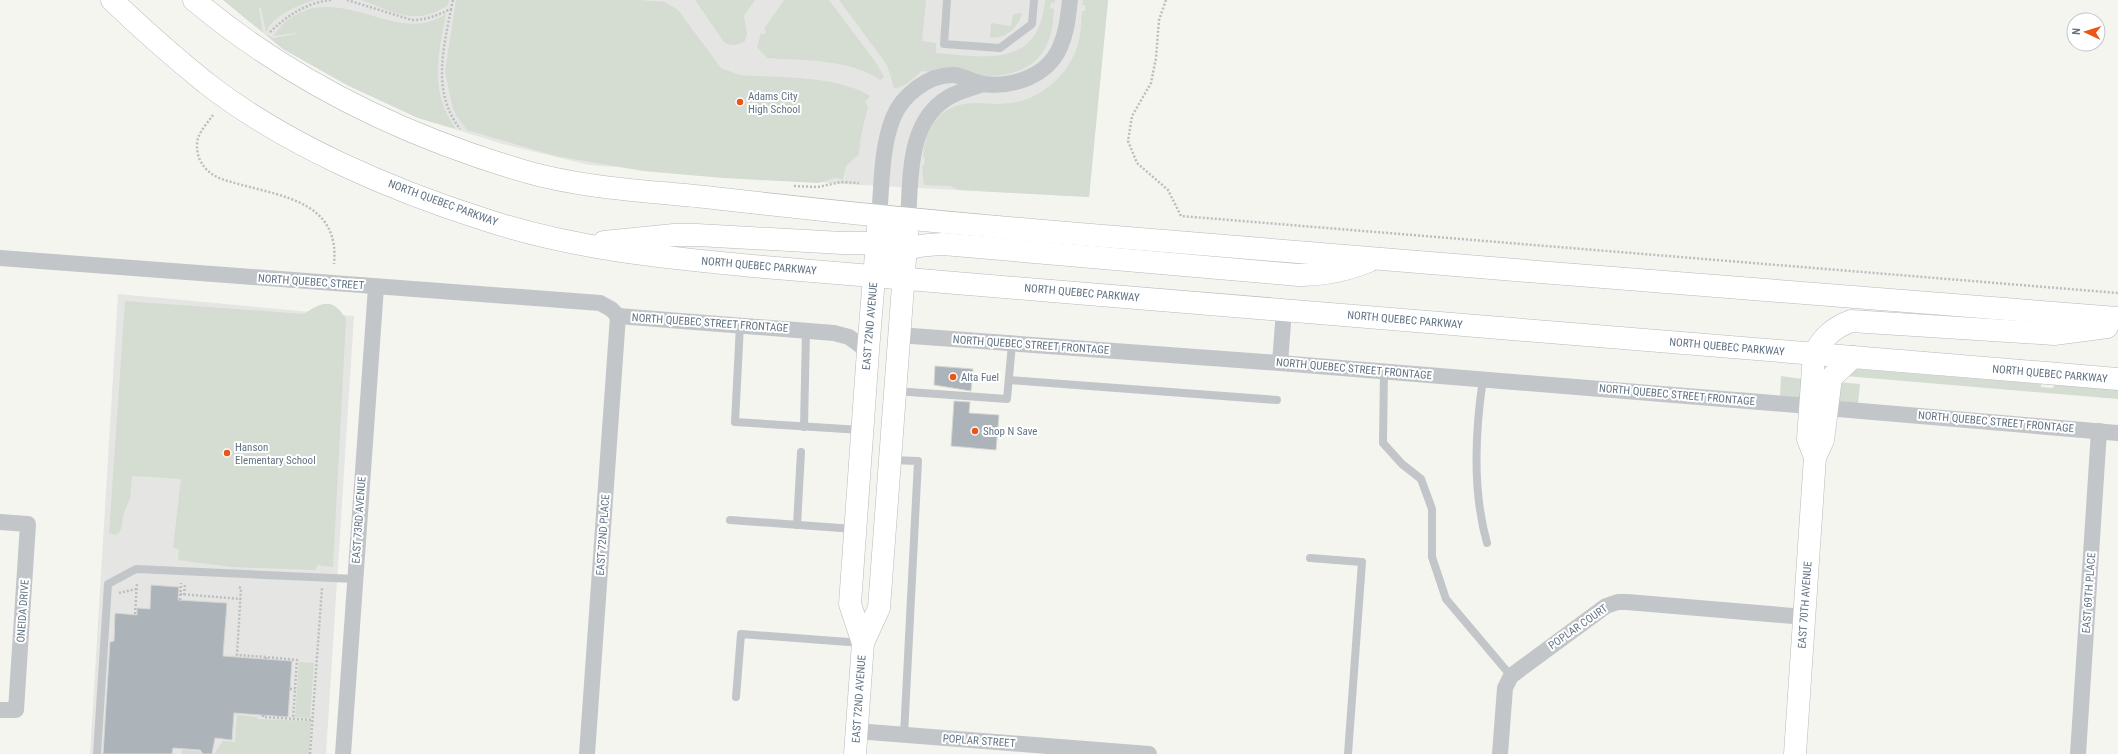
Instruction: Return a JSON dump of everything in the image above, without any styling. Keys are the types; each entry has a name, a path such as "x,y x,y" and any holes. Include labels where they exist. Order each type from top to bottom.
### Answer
{"main road":[{"name":"NORTH QUEBEC PARKWAY","path":"112,0 208,84 275,128 329,158 419,197 486,220 587,246 660,257 874,277 2118,379"},
{"path":"194,0 276,61 334,94 403,128 486,159 534,174 589,184 908,220 1374,259 2118,318"},
{"name":"EAST 72ND AVENUE","path":"863,643 850,604 868,350 880,217"},
{"path":"587,246 611,241 674,235 720,235 860,244 877,243 886,241 892,237 908,220"},
{"name":"EAST 72ND AVENUE","path":"855,754 863,643 879,608 898,335 908,220"},
{"path":"874,277 889,257 925,244 943,244 1298,275 1323,275 1338,272 1374,259"},
{"path":"1814,354 1819,343 1828,332 1851,321 2054,334 2118,325"},
{"name":"EAST 70TH AVENUE","path":"1795,754 1815,457 1823,440 1817,407 1814,354"},
{"name":"EAST 70TH AVENUE","path":"1817,407 1831,378 1852,357"}],"street":[{"name":"EAST 72ND AVENUE","path":"908,220 915,146 921,128 929,115 949,97 983,84 1009,83 1029,78 1045,68 1060,49 1065,35 1070,0"},
{"name":"EAST 72ND AVENUE","path":"880,217 886,141 893,117 902,103 924,83 939,76 955,75 983,84"},
{"name":"NORTH QUEBEC STREET","path":"0,258 600,303 611,308 618,316"},
{"name":"EAST 73RD AVENUE","path":"343,754 376,287"},
{"path":"1280,363 1284,310"},
{"name":"NORTH QUEBEC STREET FRONTAGE","path":"618,316 841,334 855,340 868,350"},
{"name":"EAST 72ND PLACE","path":"587,754 618,316"},
{"name":"NORTH QUEBEC STREET FRONTAGE","path":"898,335 1384,371 2118,433"},
{"name":"EAST 69TH PLACE","path":"2078,754 2099,432"},
{"name":"ONEIDA DRIVE","path":"0,522 28,524 16,710 0,710"},
{"name":"POPLAR COURT","path":"1510,676 1606,606 1618,602 1805,617"},
{"path":"1500,754 1505,688 1510,676"},
{"name":"POPLAR STREET","path":"856,731 1149,754"}],"lane":[{"path":"948,0 944,44 1000,48 1032,24 1034,0"},
{"path":"740,325 735,422 862,430"},
{"path":"804,427 806,330"},
{"path":"894,390 1008,399 1012,344"},
{"path":"1384,371 1383,443 1402,464 1421,479 1432,509 1432,557 1446,599 1510,676"},
{"path":"1483,379 1477,443 1477,469 1481,516 1487,543"},
{"path":"1009,380 1277,400"},
{"path":"797,525 801,452"},
{"path":"890,460 918,461 904,735"},
{"path":"730,520 855,529"},
{"path":"1310,558 1362,562 1348,754"},
{"path":"96,754 108,584 136,570 355,579"},
{"path":"736,697 741,634 863,643"}],"path":[{"path":"270,32 285,18 299,9 331,0"},
{"path":"347,0 412,20 428,20 451,9"},
{"path":"453,0 441,59 441,73 452,118 464,133"},
{"path":"1166,0 1159,20 1156,58 1151,84 1132,116 1128,141 1137,163 1168,190 1181,216 2118,293"},
{"path":"213,115 199,136 197,144 198,156 205,168 218,178 295,200 310,207 321,217 328,227 336,251 334,264"},
{"path":"790,186 818,187 841,182 859,183"},
{"path":"310,754 323,578"},
{"path":"135,614 137,579"},
{"path":"180,600 182,595 181,580 192,581"},
{"path":"234,587 241,588 237,655 297,660 293,719"},
{"path":"182,595 241,599"},
{"path":"290,689 295,689"},
{"path":"263,715 313,720"}],"shaded area":[{"name":"Adams City High School","path":"223,0 1108,0 1089,197 843,184 589,165 503,144 418,118 347,85 283,49"},
{"path":"223,0 315,0 294,8 280,16 269,26 266,32 261,8 259,8 263,33"},
{"path":"361,0 449,0 448,5 436,12 415,16 395,13"},
{"path":"456,0 639,0 665,2 678,10 721,68 739,75 789,77 841,84 870,96 865,102 868,107 861,135 859,154 846,166 843,179 835,178 818,183 723,178 643,171 556,156 467,130 456,115 452,105 445,71"},
{"path":"695,0 755,0 744,16 747,34 745,41 735,45 729,45 724,42"},
{"path":"784,0 829,0 877,64 884,77 880,80 867,73 840,64 811,60 767,58 757,47 761,33 764,35 766,31 764,29"},
{"path":"839,0 926,0 922,41 936,43 936,53 991,56 1007,54 1021,48 1032,38 1041,22 1045,0 1055,0 1054,3 1051,3 1050,8 1054,9 1050,38 1039,57 1026,68 1010,74 993,76 956,75 922,71 906,84 898,88 894,88 887,65"},
{"path":"1083,0 1108,0 1089,197 960,190 950,186 924,185 922,165 924,166 924,146 931,127 937,119 952,108 962,104 1001,104 1021,101 1050,86 1066,69 1078,45 1082,11 1085,11 1085,5 1082,5"},
{"path":"331,7 399,22 415,24 430,21 446,14 440,44 438,73 439,87 447,115 456,129 418,118 347,85 283,49 264,34 273,38 296,34 273,36 287,20 312,8"},
{"path":"1022,13 1018,23 1006,35 995,38 990,37 991,23 1011,26 1013,14"},
{"name":"Hanson Elementary School","path":"118,294 354,316 326,754 90,754"},
{"path":"125,301 304,314 317,306 327,304 332,305 341,312 346,319 333,567 317,565 316,570 231,567 178,560 179,549 173,548 181,479 132,476 130,498 123,516 121,529 119,533 115,535 109,533"},
{"path":"1856,369 2041,384 2041,387 2053,388 2054,385 2118,390 2118,399 1845,376"},
{"path":"1781,376 1802,379 1802,401 1780,397"},
{"path":"1838,382 1860,384 1858,404 1838,402"},
{"path":"299,662 314,663 310,718 295,717"},
{"path":"237,715 257,717 257,719 311,721 309,754 214,754 223,741 235,742"},
{"path":"182,750 199,751 202,754 182,754"}],"building":[{"name":"Alta Fuel","path":"935,366 973,369 971,391 934,385"},
{"name":"Shop N Save","path":"954,401 970,402 969,413 999,415 996,450 951,446"},
{"path":"151,585 179,587 178,600 227,603 223,656 292,661 288,717 234,713 232,740 215,738 212,754 203,754 200,750 173,748 172,754 103,754 110,642 114,641 115,613 137,615 137,608 150,609"}],"place":[{"name":"Adams City High School","path":"740,102"},
{"name":"Alta Fuel","path":"953,377"},
{"name":"Shop N Save","path":"975,431"},
{"name":"Hanson Elementary School","path":"227,453"}]}
